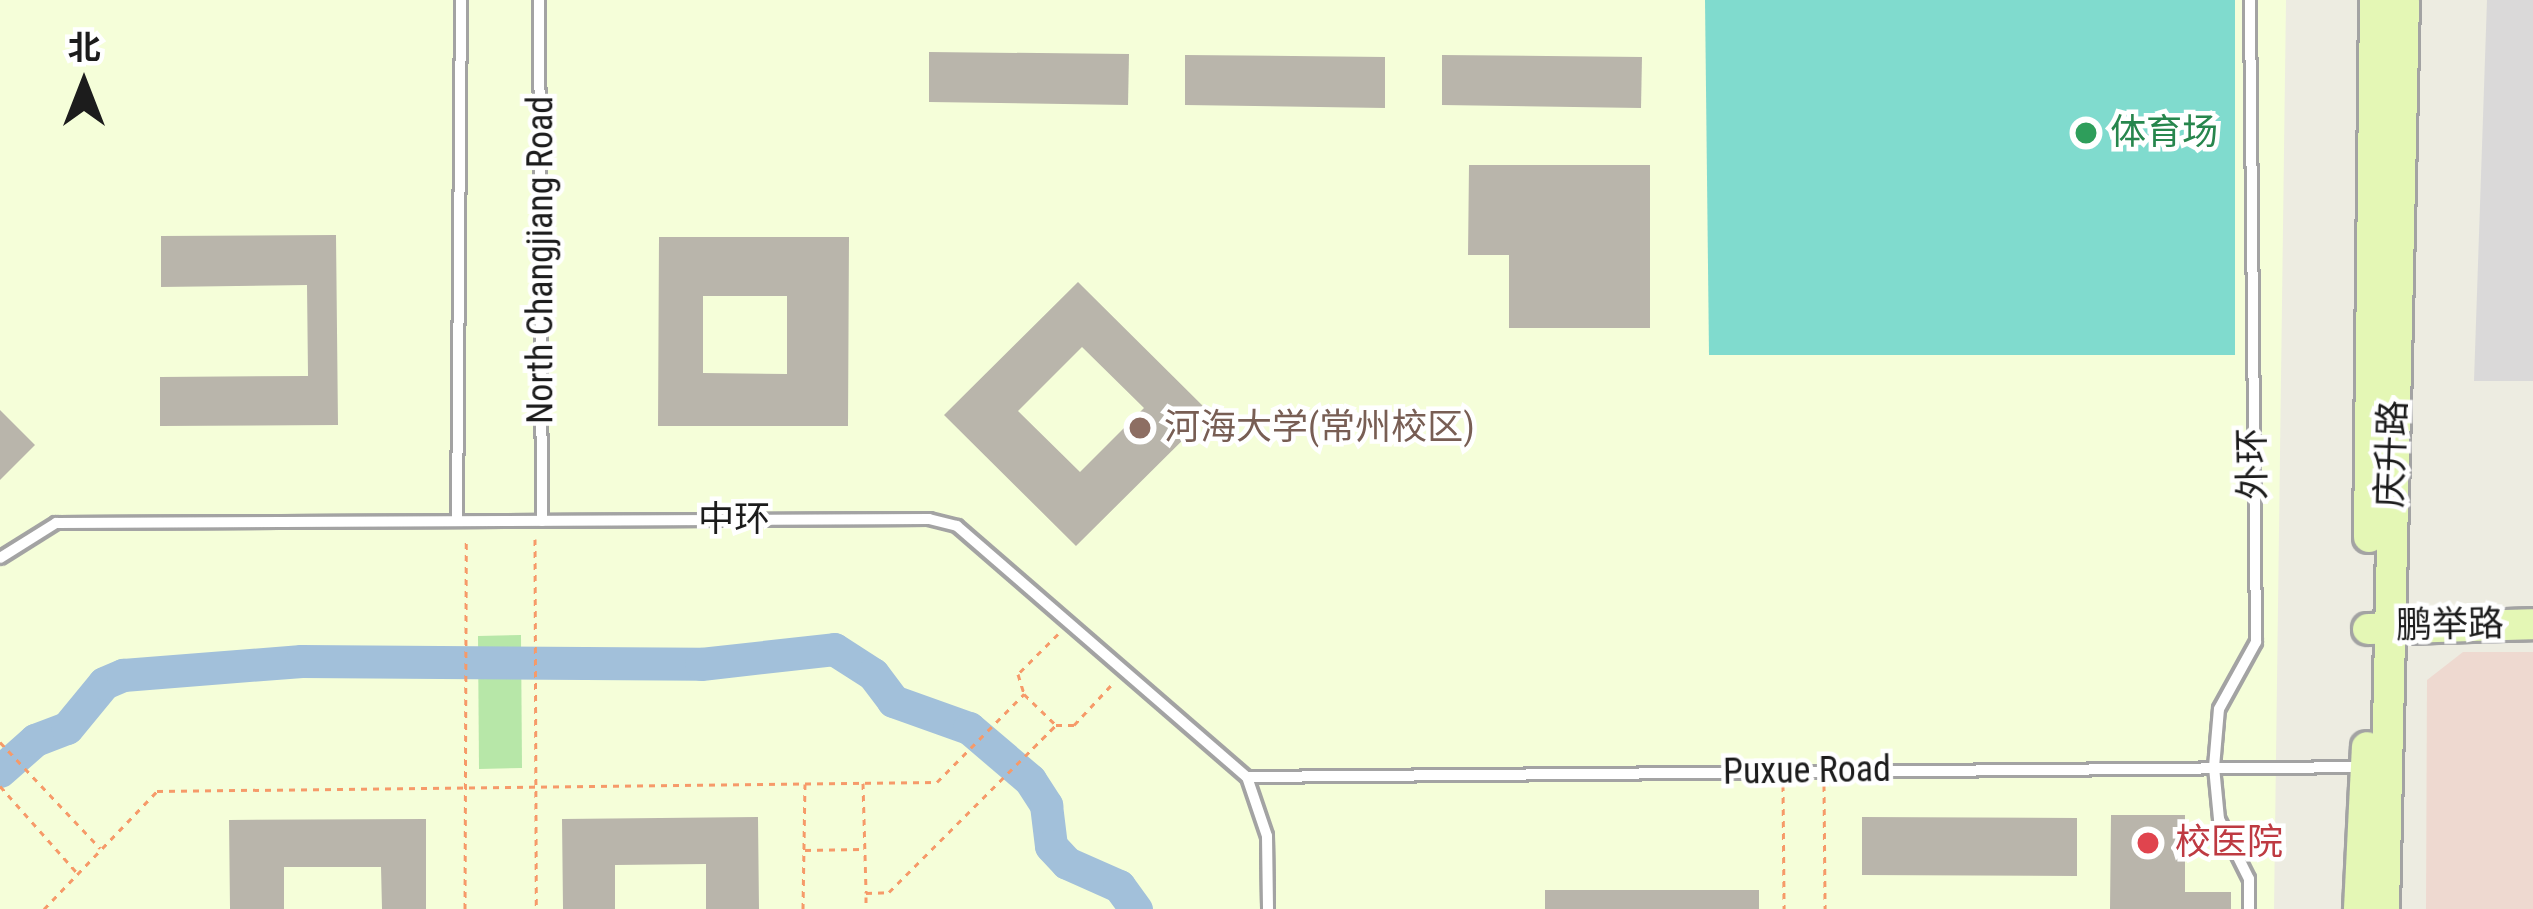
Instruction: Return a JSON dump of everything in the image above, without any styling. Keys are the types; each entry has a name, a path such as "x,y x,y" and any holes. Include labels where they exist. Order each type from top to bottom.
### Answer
{"main road":[{"name":"庆升路","path":"2375,0 2384,909"},
{"name":"庆升路","path":"2360,909 2378,627 2404,0"},
{"name":"鹏举路","path":"2378,627 2533,624"}],"lane":[{"path":"461,0 462,520"},
{"name":"North Changjiang Road","path":"539,0 539,521"},
{"name":"外环","path":"2249,909 2249,879 2219,819 2214,767 2218,709 2255,642 2250,0"},
{"name":"中环","path":"0,558 56,523 929,519 982,542 1247,777 1267,836 1268,909"},
{"name":"Puxue Road","path":"1247,777 2366,767"}],"path":[{"path":"462,520 465,909"},
{"path":"536,909 534,634 539,521"},
{"path":"1072,620 1018,674 1024,694 1056,725 1074,725 1127,668"},
{"path":"44,909 157,791 937,782 1024,694"},
{"path":"866,893 889,892 1056,725"},
{"path":"0,742 101,850"},
{"path":"1823,771 1825,909"},
{"path":"1783,772 1784,909"},
{"path":"864,783 866,909"},
{"path":"803,784 803,909"},
{"path":"0,786 78,874"},
{"path":"803,850 865,849"}],"shaded area":[{"name":"河海大学(常州校区)","path":"0,0 2286,0 2274,909 0,909"},
{"path":"1705,0 2235,0 2235,355 1709,355"},
{"path":"2487,0 2533,0 2533,381 2474,381"},
{"path":"2463,652 2533,652 2533,909 2426,909 2427,680"}],"green space":[{"path":"521,635 522,768 479,769 478,636"}],"building":[{"path":"929,52 1129,54 1128,105 929,102"},
{"path":"1185,55 1385,57 1385,108 1185,105"},
{"path":"1442,55 1642,57 1641,108 1442,105"},
{"path":"1469,165 1650,165 1650,328 1509,328 1509,255 1468,255"},
{"path":"336,235 338,425 160,426 160,377 308,376 307,285 161,287 161,236"},
{"path":"659,237 849,237 848,426 658,426","holes":["703,296 787,296 787,374 703,373"]},
{"path":"1078,282 1210,413 1076,546 944,415","holes":["1082,347 1144,408 1080,472 1018,411"]},
{"path":"0,410 35,445 0,480"},
{"name":"校医院","path":"2111,815 2185,815 2185,892 2231,892 2231,909 2110,909"},
{"path":"758,817 759,909 706,909 706,864 615,865 615,909 563,909 562,819"},
{"path":"1862,817 2077,818 2077,876 1862,875"},
{"path":"426,819 426,909 382,909 381,867 284,867 284,909 230,909 229,820"},
{"path":"1545,890 1759,890 1759,909 1545,909"}],"waterway":[{"path":"0,771 35,740 67,728 104,683 123,675 301,661 701,664 834,649 873,674 893,701 969,728 1030,780 1046,805 1051,846 1067,863 1119,886 1136,909"}],"place":[{"name":"体育场","path":"2086,133"},
{"name":"河海大学(常州校区)","path":"1140,428"},
{"name":"校医院","path":"2148,843"}]}
